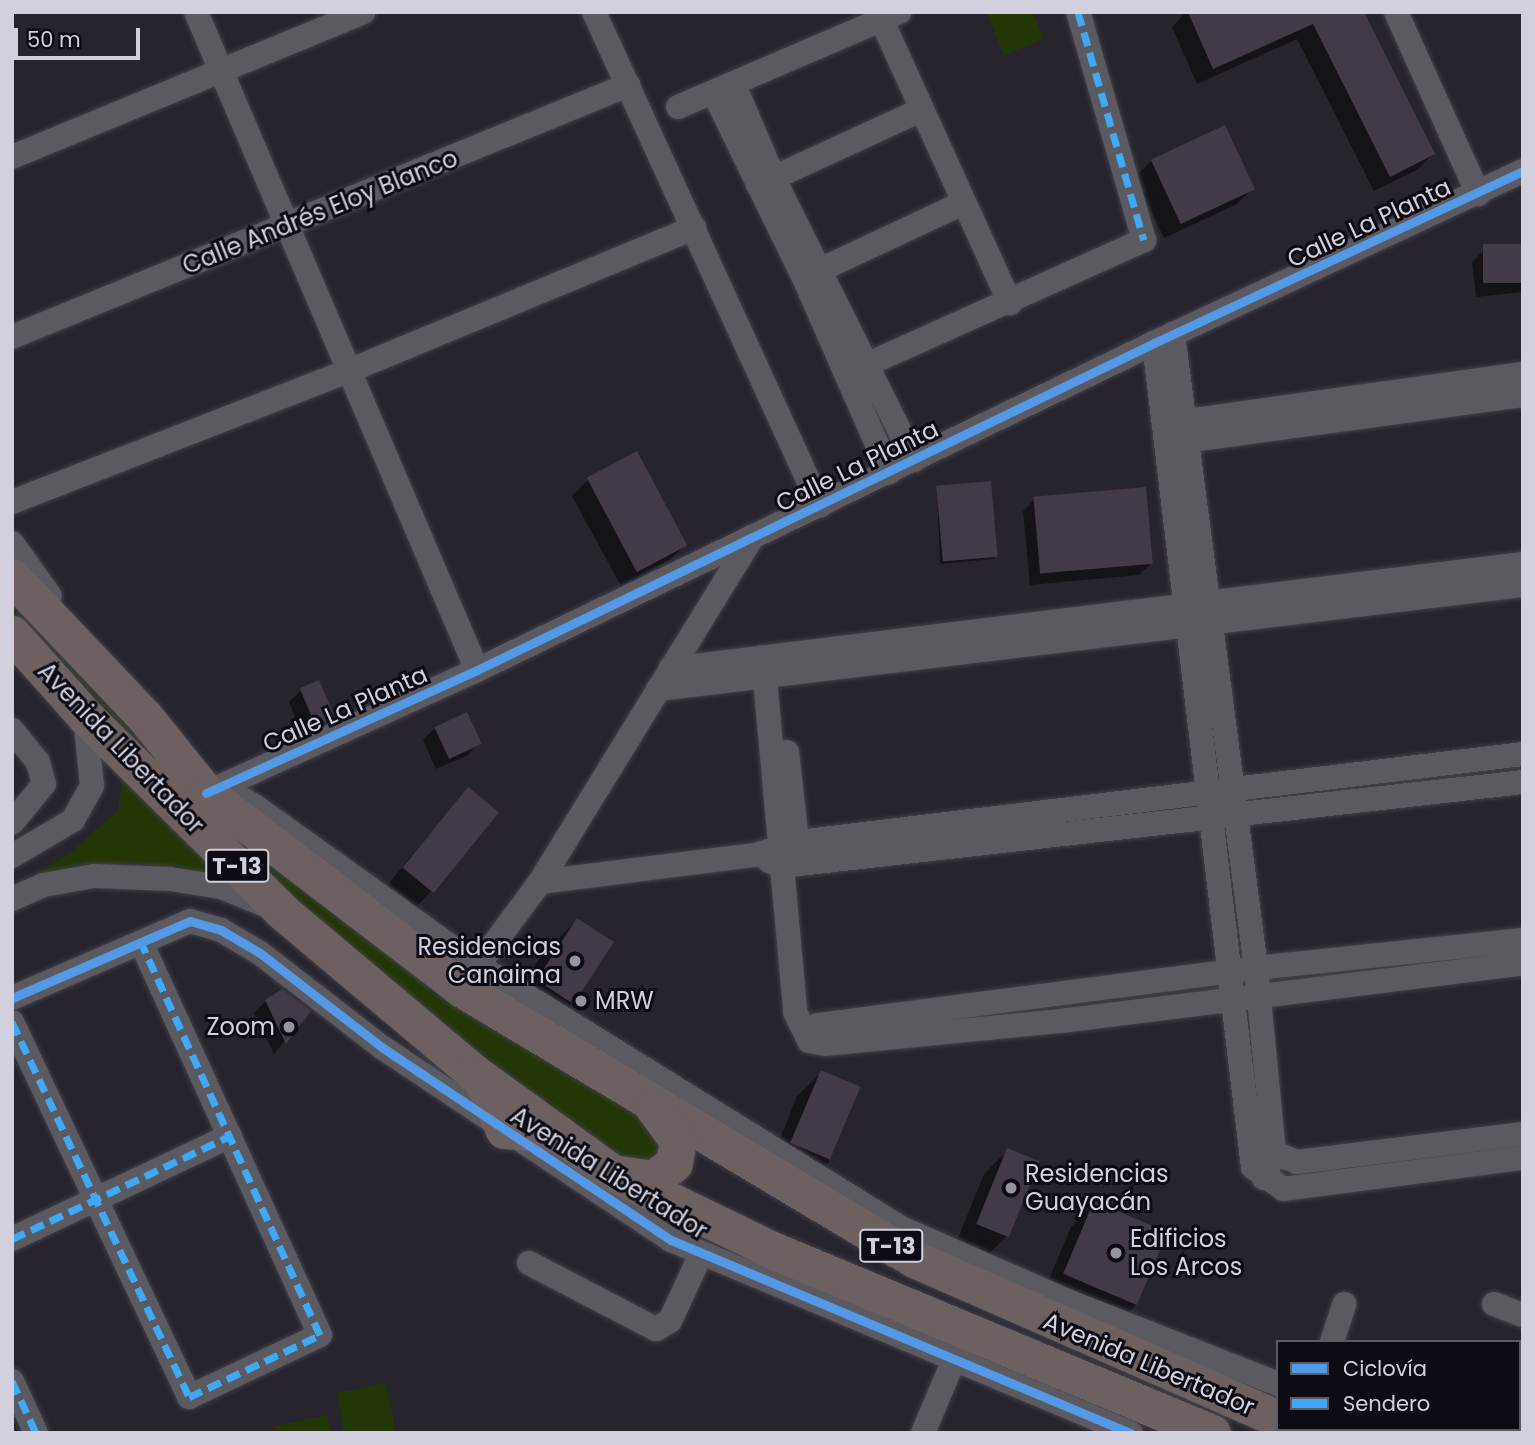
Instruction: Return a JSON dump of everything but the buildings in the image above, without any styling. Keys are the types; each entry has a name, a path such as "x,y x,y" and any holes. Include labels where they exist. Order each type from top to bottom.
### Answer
{"highway":[{"name":"Avenida Libertador","path":"12,577 145,717 206,793 470,977 528,1026 914,1259 1276,1418"},
{"name":"Avenida Libertador","path":"12,634 85,716 283,912 481,1077 611,1172 961,1345 1212,1433"},
{"name":"T-13","path":"528,1026 576,1029"},
{"path":"481,1077 504,1130 559,1134"},
{"name":"T-13","path":"611,1172 653,1179 674,1163 678,1141 648,1100"}],"street":[{"path":"195,12 346,372 477,670"},
{"path":"12,157 363,12"},
{"path":"594,12 820,506"},
{"path":"855,370 1010,303 1144,240 1078,12"},
{"path":"1396,12 1478,194"},
{"path":"678,107 891,16 920,110 961,204 1010,303"},
{"name":"Calle Andrés Eloy Blanco","path":"12,337 628,85"},
{"path":"724,89 766,182 812,272 855,370 888,472"},
{"path":"766,182 920,110"},
{"name":"Calle La Planta","path":"206,793 477,670 1163,338 1523,171"},
{"path":"812,272 961,204"},
{"path":"12,502 346,372 694,228"},
{"path":"1163,338 1199,614 1236,789 1274,1153 1264,1178"},
{"path":"855,370 914,460"},
{"path":"1174,432 1523,374"},
{"path":"1174,432 1523,395"},
{"path":"470,977 540,882 753,536"},
{"name":"Avenida Libertador","path":"12,542 145,717"},
{"path":"664,679 1199,614 1523,564"},
{"path":"1199,614 1523,585"},
{"path":"1199,614 1209,791 1253,1167 1264,1178 1283,1189 1523,1158"},
{"path":"771,667 790,854 795,1012 826,1044 1233,1001 1523,963"},
{"path":"12,856 73,820 92,786 85,716"},
{"path":"12,730 38,762 44,784 12,823"},
{"path":"790,854 1209,791 1523,754"},
{"path":"540,882 755,855 1213,818 1523,782"},
{"path":"12,899 43,885 93,876 170,879 222,887 283,912"},
{"name":"Avenida Libertador","path":"12,998 190,921 221,930 260,953 353,1028 671,1240 701,1254 961,1345 1131,1433"},
{"path":"813,1033 1256,968 1523,940"},
{"path":"12,1022 190,1397 320,1335 141,943"},
{"name":"Avenida Libertador","path":"470,977 576,1029 899,1227 1070,1302 1276,1383"},
{"path":"1055,996 1060,1021"},
{"path":"1274,1153 1297,1163 1523,1134"},
{"path":"12,1239 230,1136"},
{"path":"529,1263 656,1329 670,1321 701,1254"},
{"path":"1333,1340 1344,1304"},
{"path":"1494,1304 1523,1315"},
{"path":"923,1433 961,1345"},
{"path":"12,1381 36,1433"}],"green space":[{"path":"986,12 1033,12 1044,39 1004,55"},
{"path":"12,587 234,824 684,1144 633,1173 360,964 12,622"},
{"path":"123,770 240,881 186,868 125,862 71,870 12,888 70,853 118,811"},
{"path":"386,1383 396,1433 344,1433 337,1393"},
{"path":"327,1415 331,1433 277,1433 275,1426"}],"marked path":[{"path":"1078,12 1144,240"},
{"path":"12,1022 189,1397 320,1335 141,943 134,946"},
{"path":"12,1239 230,1136"},
{"path":"12,1381 36,1433"}],"cycle path":[{"path":"206,793 477,670 1154,343 1523,171"},
{"path":"12,998 190,921 221,930 260,953 383,1048 671,1240 1131,1433"}],"place":[{"name":"Residencias Canaima","path":"575,961"},
{"name":"MRW","path":"581,1001"},
{"name":"Zoom","path":"289,1027"},
{"name":"Residencias Guayacán","path":"1011,1188"},
{"name":"Edificios Los Arcos","path":"1116,1253"}]}
